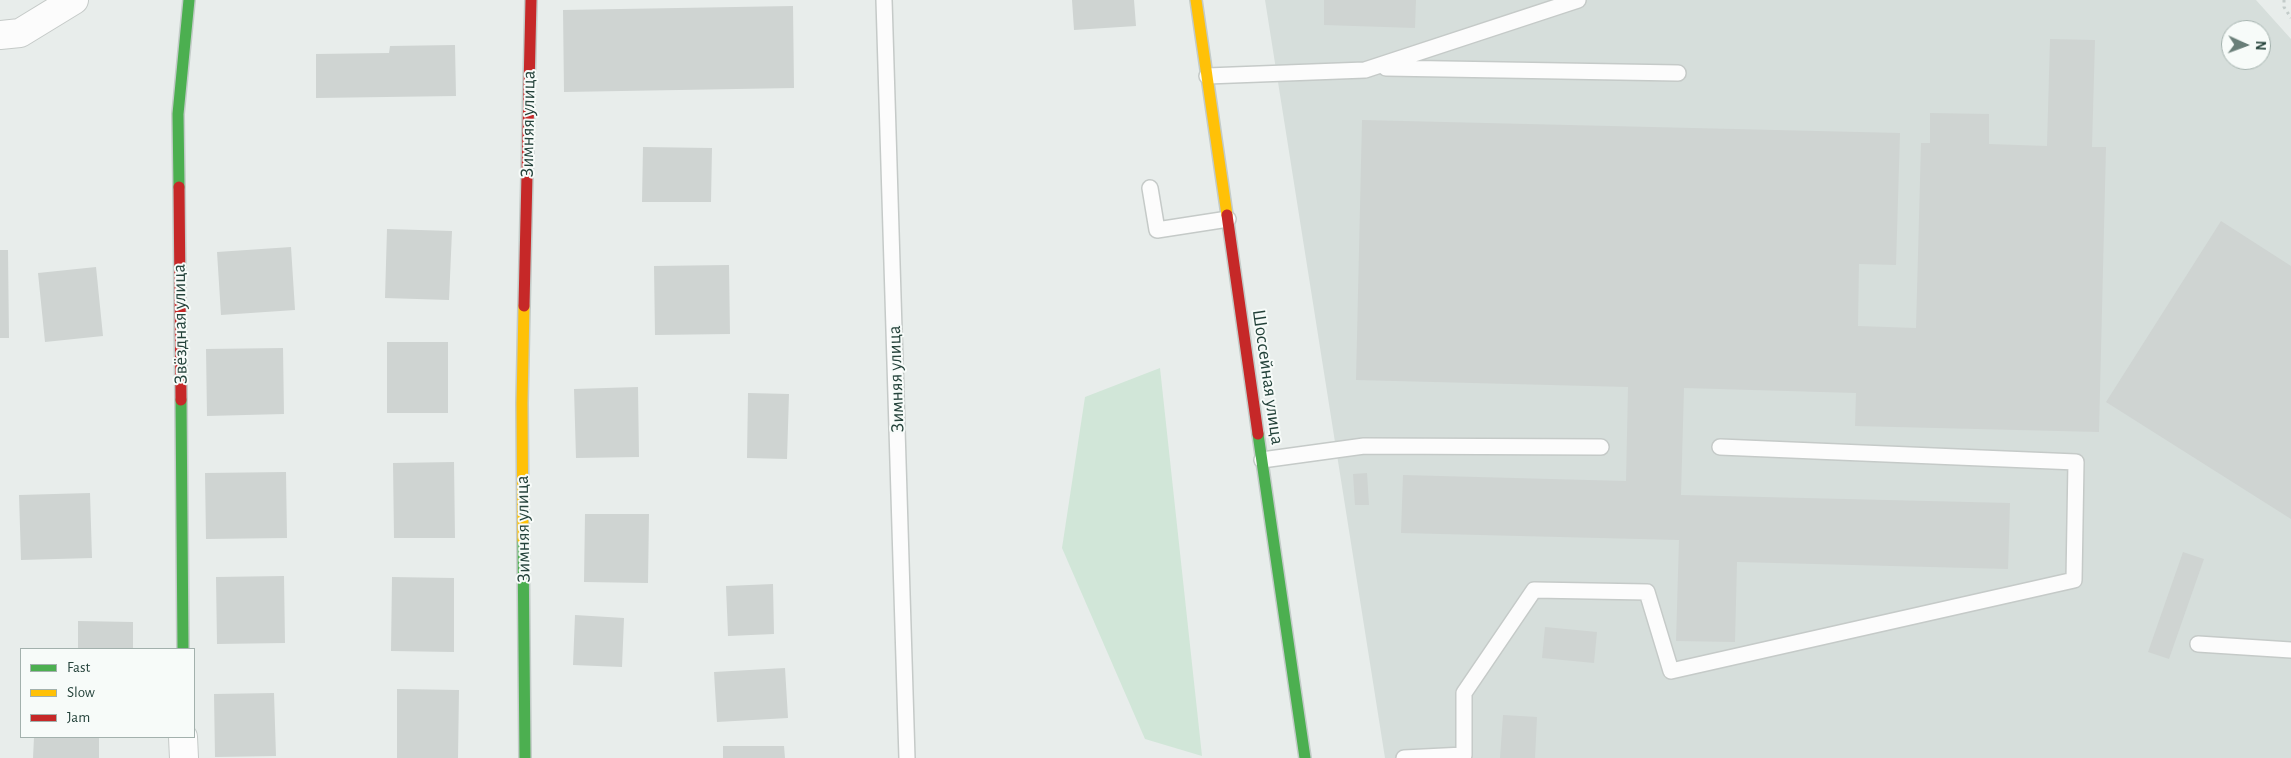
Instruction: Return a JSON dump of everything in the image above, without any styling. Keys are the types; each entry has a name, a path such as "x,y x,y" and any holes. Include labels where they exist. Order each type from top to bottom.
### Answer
{"street":[{"path":"0,35 20,33 74,0"},
{"name":"Звёздная улица","path":"183,648 178,114 189,0"},
{"name":"Зимняя улица","path":"525,758 522,403 531,0"},
{"name":"Шоссейная улица","path":"1196,0 1305,758"},
{"path":"184,738 184,758"}],"lane":[{"name":"Зимняя улица","path":"884,0 907,758"},
{"path":"1207,76 1365,70 1578,0"},
{"path":"1374,68 1678,73"},
{"path":"1150,188 1157,230 1228,219"},
{"path":"1262,460 1364,446 1601,446"},
{"path":"1404,758 1464,755 1464,693 1534,590 1647,592 1671,671 2074,580 2076,462 1720,447"},
{"path":"2198,644 2291,650"}],"path":[{"path":"2284,0 2284,7 2291,18"}],"shaded area":[{"path":"1265,0 2256,0 2291,39 2291,758 1385,758"}],"green space":[{"path":"1160,368 1202,756 1145,739 1062,548 1085,397"}],"building":[{"path":"1072,0 1134,0 1136,26 1074,30"},
{"path":"1324,0 1416,0 1415,28 1324,25"},
{"path":"793,6 794,88 564,92 563,10"},
{"path":"2050,39 2095,40 2092,147 2106,147 2099,432 1855,426 1856,393 1684,388 1681,495 2010,503 2008,569 1737,562 1735,642 1676,641 1679,540 1401,533 1403,475 1626,481 1628,387 1356,380 1362,120 1900,133 1896,265 1859,264 1858,326 1916,328 1921,143 1930,143 1930,113 1989,114 1989,144 2047,146"},
{"path":"455,45 456,96 316,98 316,54 389,53 390,46"},
{"path":"643,147 712,148 711,202 642,202"},
{"path":"2221,221 2291,266 2291,519 2106,402"},
{"path":"387,229 452,231 449,300 385,298"},
{"path":"291,247 295,310 221,315 217,252"},
{"path":"0,250 8,250 9,338 0,338"},
{"path":"729,265 730,334 655,335 654,266"},
{"path":"96,267 103,336 45,342 38,273"},
{"path":"387,342 448,342 448,413 387,413"},
{"path":"283,348 284,414 207,416 206,349"},
{"path":"638,387 639,457 576,458 574,389"},
{"path":"748,393 789,394 787,459 747,458"},
{"path":"454,462 455,538 394,538 393,463"},
{"path":"286,472 287,538 206,539 205,473"},
{"path":"1367,473 1369,505 1355,505 1353,474"},
{"path":"90,493 92,558 21,560 19,495"},
{"path":"585,514 649,514 648,583 584,582"},
{"path":"2183,552 2204,559 2169,659 2148,652"},
{"path":"284,576 285,643 217,644 216,577"},
{"path":"392,577 454,578 454,652 391,651"},
{"path":"773,584 774,634 728,636 726,586"},
{"path":"575,615 624,618 622,667 573,665"},
{"path":"78,621 133,622 133,648 78,648"},
{"path":"1545,627 1597,632 1594,663 1542,658"},
{"path":"785,668 788,718 717,722 714,672"},
{"path":"397,689 459,690 458,758 397,758"},
{"path":"274,693 276,756 215,757 214,694"},
{"path":"1503,715 1537,717 1535,758 1500,758"},
{"path":"34,738 99,738 99,758 33,758"},
{"path":"723,746 784,746 785,758 723,758"}],"traffic: fast":[{"path":"179,187 178,114 189,0"},
{"path":"181,400 183,648"},
{"path":"1258,434 1305,758"},
{"path":"523,540 525,758"}],"traffic: slow":[{"path":"1196,0 1227,215"},
{"path":"523,540 522,403 524,306"}],"traffic: jam":[{"path":"524,306 531,0"},
{"path":"179,187 181,400"},
{"path":"1227,215 1258,434"}]}
